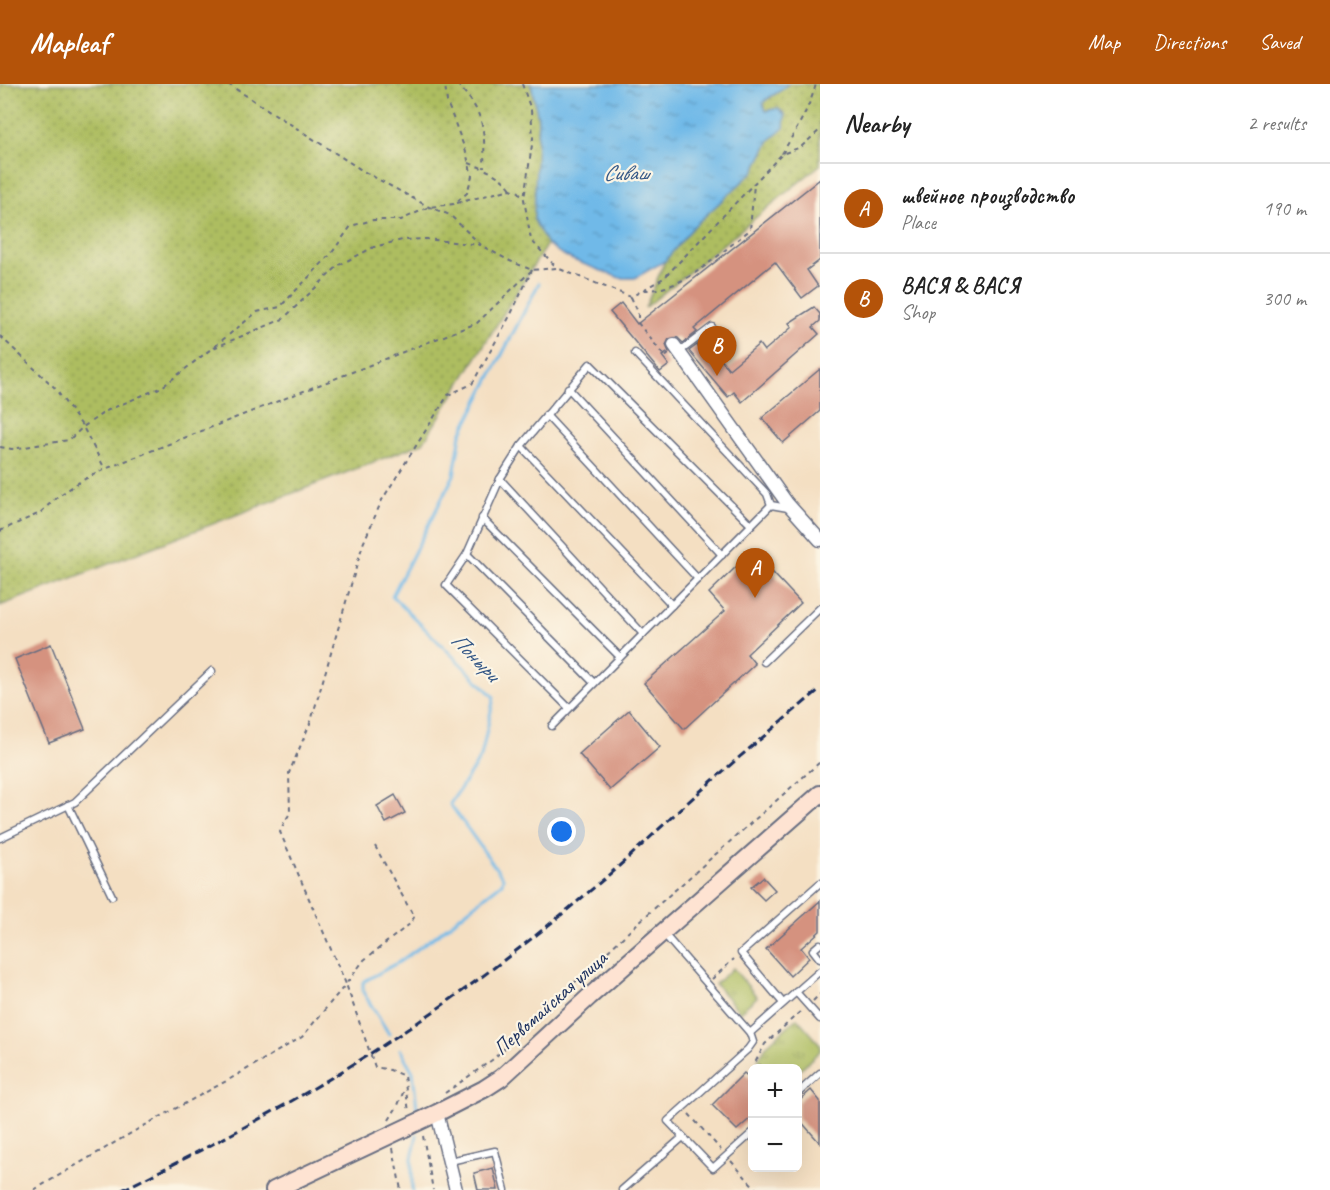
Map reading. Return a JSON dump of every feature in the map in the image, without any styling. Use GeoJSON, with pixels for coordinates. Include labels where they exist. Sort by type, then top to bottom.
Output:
{"type":"FeatureCollection","features":[{"type":"Feature","properties":{"kind":"street"},"geometry":{"type":"LineString","coordinates":[[676,349],[792,508],[820,540]]}},
{"type":"Feature","properties":{"kind":"street","name":"Первомайская улица"},"geometry":{"type":"LineString","coordinates":[[274,1190],[437,1113],[501,1078],[589,997],[820,794]]}},
{"type":"Feature","properties":{"kind":"street"},"geometry":{"type":"LineString","coordinates":[[437,1113],[456,1190]]}},
{"type":"Feature","properties":{"kind":"lane"},"geometry":{"type":"LineString","coordinates":[[676,349],[712,327]]}},
{"type":"Feature","properties":{"kind":"lane"},"geometry":{"type":"LineString","coordinates":[[635,353],[767,494],[771,505]]}},
{"type":"Feature","properties":{"kind":"lane"},"geometry":{"type":"LineString","coordinates":[[569,708],[446,585],[467,554],[500,480],[521,446],[590,364],[751,525]]}},
{"type":"Feature","properties":{"kind":"lane"},"geometry":{"type":"LineString","coordinates":[[568,388],[722,555]]}},
{"type":"Feature","properties":{"kind":"lane"},"geometry":{"type":"LineString","coordinates":[[546,415],[698,579]]}},
{"type":"Feature","properties":{"kind":"lane"},"geometry":{"type":"LineString","coordinates":[[521,446],[672,605]]}},
{"type":"Feature","properties":{"kind":"lane"},"geometry":{"type":"LineString","coordinates":[[500,480],[643,634]]}},
{"type":"Feature","properties":{"kind":"lane"},"geometry":{"type":"LineString","coordinates":[[771,505],[792,508]]}},
{"type":"Feature","properties":{"kind":"lane"},"geometry":{"type":"LineString","coordinates":[[552,726],[771,505]]}},
{"type":"Feature","properties":{"kind":"lane"},"geometry":{"type":"LineString","coordinates":[[482,518],[620,657]]}},
{"type":"Feature","properties":{"kind":"lane"},"geometry":{"type":"LineString","coordinates":[[467,554],[594,683]]}},
{"type":"Feature","properties":{"kind":"lane"},"geometry":{"type":"LineString","coordinates":[[764,662],[820,608]]}},
{"type":"Feature","properties":{"kind":"lane"},"geometry":{"type":"LineString","coordinates":[[0,838],[75,802],[212,671]]}},
{"type":"Feature","properties":{"kind":"lane"},"geometry":{"type":"LineString","coordinates":[[68,805],[112,896]]}},
{"type":"Feature","properties":{"kind":"lane"},"geometry":{"type":"LineString","coordinates":[[783,1003],[741,953],[820,883]]}},
{"type":"Feature","properties":{"kind":"lane"},"geometry":{"type":"LineString","coordinates":[[663,932],[750,1033],[753,1042],[668,1121],[713,1168],[748,1137]]}},
{"type":"Feature","properties":{"kind":"lane"},"geometry":{"type":"LineString","coordinates":[[820,944],[813,951],[820,958]]}},
{"type":"Feature","properties":{"kind":"lane"},"geometry":{"type":"LineString","coordinates":[[750,1033],[820,971]]}},
{"type":"Feature","properties":{"kind":"lane"},"geometry":{"type":"LineString","coordinates":[[796,992],[820,1019]]}},
{"type":"Feature","properties":{"kind":"lane"},"geometry":{"type":"LineString","coordinates":[[802,1090],[819,1075]]}},
{"type":"Feature","properties":{"kind":"lane"},"geometry":{"type":"LineString","coordinates":[[622,1190],[683,1137]]}},
{"type":"Feature","properties":{"kind":"lane"},"geometry":{"type":"LineString","coordinates":[[450,1161],[495,1151],[505,1190]]}},
{"type":"Feature","properties":{"kind":"path"},"geometry":{"type":"LineString","coordinates":[[228,84],[363,171],[450,216],[482,246],[532,270],[557,268]]}},
{"type":"Feature","properties":{"kind":"path"},"geometry":{"type":"LineString","coordinates":[[445,84],[447,102],[472,176],[467,194],[454,204]]}},
{"type":"Feature","properties":{"kind":"path"},"geometry":{"type":"LineString","coordinates":[[457,84],[479,113],[484,128],[484,168]]}},
{"type":"Feature","properties":{"kind":"path"},"geometry":{"type":"LineString","coordinates":[[522,84],[531,110],[533,138],[524,199],[531,240],[557,268],[631,297],[638,312],[638,323],[665,357],[676,349]]}},
{"type":"Feature","properties":{"kind":"path"},"geometry":{"type":"LineString","coordinates":[[631,297],[664,278],[782,154],[804,118],[816,84]]}},
{"type":"Feature","properties":{"kind":"path"},"geometry":{"type":"LineString","coordinates":[[782,154],[801,147],[820,130]]}},
{"type":"Feature","properties":{"kind":"path"},"geometry":{"type":"LineString","coordinates":[[469,164],[484,168],[505,180],[511,189]]}},
{"type":"Feature","properties":{"kind":"path"},"geometry":{"type":"LineString","coordinates":[[643,290],[669,286],[690,276],[750,230],[754,184]]}},
{"type":"Feature","properties":{"kind":"path"},"geometry":{"type":"LineString","coordinates":[[0,447],[12,449],[69,440],[106,411],[162,387],[257,312],[280,307],[331,254],[351,226],[373,220],[401,220],[429,207],[454,204],[511,189],[519,192],[524,199]]}},
{"type":"Feature","properties":{"kind":"path"},"geometry":{"type":"LineString","coordinates":[[211,350],[283,319],[339,265],[374,247],[402,240],[427,239],[482,246]]}},
{"type":"Feature","properties":{"kind":"path"},"geometry":{"type":"LineString","coordinates":[[0,531],[40,513],[57,496],[105,469],[477,323],[532,270]]}},
{"type":"Feature","properties":{"kind":"path"},"geometry":{"type":"LineString","coordinates":[[417,1111],[410,1114],[404,1076],[375,1067],[346,984],[280,832],[290,813],[289,773],[311,721],[363,544],[382,500],[448,395],[472,384],[511,314],[532,270]]}},
{"type":"Feature","properties":{"kind":"path"},"geometry":{"type":"LineString","coordinates":[[0,336],[54,387],[83,427],[105,469]]}},
{"type":"Feature","properties":{"kind":"path"},"geometry":{"type":"LineString","coordinates":[[444,1094],[492,1060],[640,921],[820,762]]}},
{"type":"Feature","properties":{"kind":"path"},"geometry":{"type":"LineString","coordinates":[[34,1190],[302,1037],[364,960],[411,923],[414,917],[375,846]]}},
{"type":"Feature","properties":{"kind":"path"},"geometry":{"type":"LineString","coordinates":[[707,984],[741,953]]}},
{"type":"Feature","properties":{"kind":"path"},"geometry":{"type":"LineString","coordinates":[[759,1064],[756,1061],[765,1044],[820,994]]}},
{"type":"Feature","properties":{"kind":"path"},"geometry":{"type":"LineString","coordinates":[[384,1127],[398,1105],[406,1086]]}},
{"type":"Feature","properties":{"kind":"path"},"geometry":{"type":"LineString","coordinates":[[683,1108],[757,1190]]}},
{"type":"Feature","properties":{"kind":"path"},"geometry":{"type":"LineString","coordinates":[[422,1130],[433,1190]]}},
{"type":"Feature","properties":{"kind":"path"},"geometry":{"type":"LineString","coordinates":[[393,1146],[401,1190]]}},
{"type":"Feature","properties":{"kind":"green space"},"geometry":{"type":"Polygon","coordinates":[[[0,84],[531,84],[538,117],[534,220],[547,244],[423,443],[0,606],[0,84]]]}},
{"type":"Feature","properties":{"kind":"green space"},"geometry":{"type":"Polygon","coordinates":[[[788,84],[820,84],[820,165],[645,308],[665,261],[694,226],[754,171],[770,140],[783,128],[785,115],[778,108],[766,111],[763,103],[788,84]]]}},
{"type":"Feature","properties":{"kind":"green space"},"geometry":{"type":"Polygon","coordinates":[[[733,968],[757,997],[740,1012],[715,984],[733,968]]]}},
{"type":"Feature","properties":{"kind":"green space"},"geometry":{"type":"Polygon","coordinates":[[[797,1018],[820,1044],[820,1051],[802,1067],[802,1064],[762,1064],[758,1060],[767,1045],[797,1018]]]}},
{"type":"Feature","properties":{"kind":"water","name":"Сиваш"},"geometry":{"type":"Polygon","coordinates":[[[531,84],[788,84],[763,103],[766,111],[778,108],[785,115],[784,128],[770,140],[754,171],[694,226],[665,261],[635,278],[620,278],[560,253],[547,244],[534,220],[538,118],[531,84]]]}},
{"type":"Feature","properties":{"kind":"building"},"geometry":{"type":"Polygon","coordinates":[[[820,179],[820,260],[807,270],[818,286],[802,298],[775,262],[694,329],[697,332],[683,343],[677,337],[669,339],[666,345],[669,352],[662,356],[669,365],[660,372],[610,312],[621,303],[637,324],[820,179]]]}},
{"type":"Feature","properties":{"kind":"building"},"geometry":{"type":"Polygon","coordinates":[[[814,307],[820,314],[820,321],[813,327],[819,334],[742,402],[734,392],[728,397],[689,351],[704,340],[729,369],[759,344],[764,351],[792,327],[789,323],[814,307]]]}},
{"type":"Feature","properties":{"kind":"building"},"geometry":{"type":"Polygon","coordinates":[[[820,369],[820,411],[783,443],[762,418],[820,369]]]}},
{"type":"Feature","properties":{"kind":"building"},"geometry":{"type":"Polygon","coordinates":[[[760,559],[801,603],[747,654],[755,664],[684,729],[644,683],[725,611],[709,593],[737,566],[745,574],[760,559]]]}},
{"type":"Feature","properties":{"kind":"building"},"geometry":{"type":"Polygon","coordinates":[[[51,644],[85,729],[49,743],[15,659],[51,644]]]}},
{"type":"Feature","properties":{"kind":"building"},"geometry":{"type":"Polygon","coordinates":[[[629,710],[660,747],[610,790],[579,754],[629,710]]]}},
{"type":"Feature","properties":{"kind":"building"},"geometry":{"type":"Polygon","coordinates":[[[395,795],[405,813],[386,823],[377,806],[395,795]]]}},
{"type":"Feature","properties":{"kind":"building"},"geometry":{"type":"Polygon","coordinates":[[[763,877],[775,890],[764,900],[751,887],[763,877]]]}},
{"type":"Feature","properties":{"kind":"building"},"geometry":{"type":"Polygon","coordinates":[[[820,901],[820,931],[801,948],[809,958],[790,976],[766,949],[820,901]]]}},
{"type":"Feature","properties":{"kind":"building"},"geometry":{"type":"Polygon","coordinates":[[[744,1073],[748,1077],[748,1120],[737,1130],[712,1105],[744,1073]]]}},
{"type":"Feature","properties":{"kind":"building"},"geometry":{"type":"Polygon","coordinates":[[[811,1090],[820,1101],[820,1143],[802,1123],[802,1098],[811,1090]]]}},
{"type":"Feature","properties":{"kind":"building"},"geometry":{"type":"Polygon","coordinates":[[[493,1168],[498,1190],[478,1190],[474,1173],[493,1168]]]}},
{"type":"Feature","properties":{"kind":"waterway","name":"Поныри"},"geometry":{"type":"LineString","coordinates":[[389,1034],[363,992],[363,982],[399,962],[434,937],[502,883],[503,878],[450,804],[481,757],[494,697],[392,596],[454,475],[461,434],[539,283]]}},
{"type":"Feature","properties":{"kind":"waterway","name":"Поныри"},"geometry":{"type":"LineString","coordinates":[[400,1049],[413,1072],[417,1108]]}},
{"type":"Feature","properties":{"kind":"waterway","name":"Поныри"},"geometry":{"type":"LineString","coordinates":[[412,1190],[412,1158],[417,1135]]}},
{"type":"Feature","properties":{"kind":"railway"},"geometry":{"type":"LineString","coordinates":[[122,1190],[290,1102],[356,1063],[447,1002],[536,935],[592,889],[717,776],[820,689]]}},
{"type":"Feature","properties":{"kind":"place","name":"ВАСЯ & ВАСЯ"},"geometry":{"type":"Point","coordinates":[717,376]}},
{"type":"Feature","properties":{"kind":"place","name":"швейное производство"},"geometry":{"type":"Point","coordinates":[755,598]}}]}
